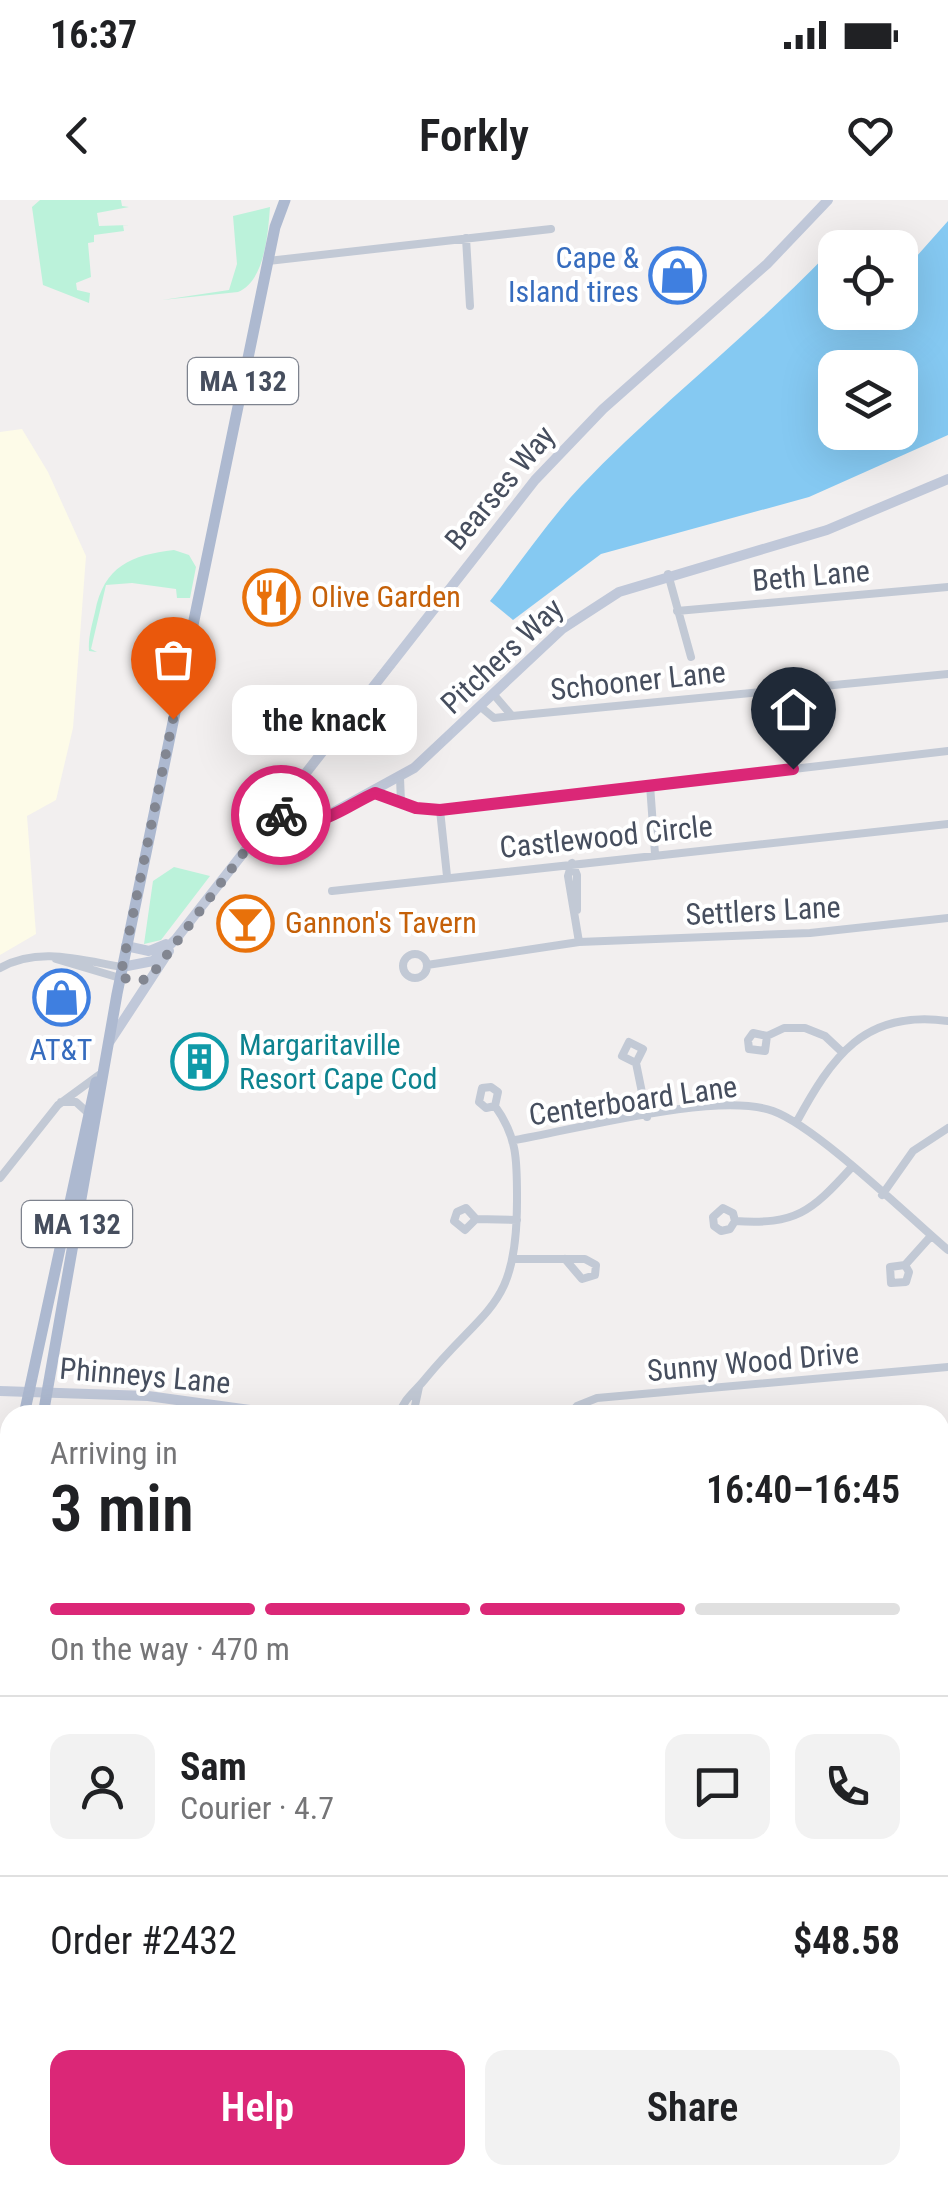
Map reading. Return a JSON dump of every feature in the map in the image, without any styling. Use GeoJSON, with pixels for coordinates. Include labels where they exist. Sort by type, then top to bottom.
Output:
{"type":"FeatureCollection","features":[{"type":"Feature","properties":{"kind":"main road","name":"MA 132"},"geometry":{"type":"LineString","coordinates":[[275,227],[277,200]]}},
{"type":"Feature","properties":{"kind":"main road","name":"MA 132"},"geometry":{"type":"LineString","coordinates":[[45,1405],[126,946],[268,260],[284,200]]}},
{"type":"Feature","properties":{"kind":"main road","name":"Bearses Way"},"geometry":{"type":"LineString","coordinates":[[106,1050],[176,938],[556,457],[767,264],[828,200]]}},
{"type":"Feature","properties":{"kind":"main road","name":"Pitchers Way"},"geometry":{"type":"LineString","coordinates":[[275,811],[293,823],[310,824],[400,778],[482,708],[575,619],[627,588],[828,530],[948,479]]}},
{"type":"Feature","properties":{"kind":"main road","name":"Bearses Way"},"geometry":{"type":"LineString","coordinates":[[121,972],[153,960],[176,938]]}},
{"type":"Feature","properties":{"kind":"main road"},"geometry":{"type":"LineString","coordinates":[[126,946],[153,951],[176,938]]}},
{"type":"Feature","properties":{"kind":"main road"},"geometry":{"type":"LineString","coordinates":[[121,972],[148,980]]}},
{"type":"Feature","properties":{"kind":"main road","name":"MA 132"},"geometry":{"type":"LineString","coordinates":[[26,1405],[87,1112],[106,1050]]}},
{"type":"Feature","properties":{"kind":"main road","name":"Phinneys Lane"},"geometry":{"type":"LineString","coordinates":[[0,1392],[148,1396],[213,1405]]}},
{"type":"Feature","properties":{"kind":"street"},"geometry":{"type":"LineString","coordinates":[[268,260],[550,228]]}},
{"type":"Feature","properties":{"kind":"street"},"geometry":{"type":"LineString","coordinates":[[466,238],[470,306]]}},
{"type":"Feature","properties":{"kind":"street"},"geometry":{"type":"LineString","coordinates":[[668,574],[691,657]]}},
{"type":"Feature","properties":{"kind":"street","name":"Beth Lane"},"geometry":{"type":"LineString","coordinates":[[678,610],[948,587]]}},
{"type":"Feature","properties":{"kind":"street","name":"Schooner Lane"},"geometry":{"type":"LineString","coordinates":[[482,708],[494,718],[948,674]]}},
{"type":"Feature","properties":{"kind":"street","name":"Schooner Lane"},"geometry":{"type":"LineString","coordinates":[[494,696],[512,716]]}},
{"type":"Feature","properties":{"kind":"street","name":"Castlewood Circle"},"geometry":{"type":"LineString","coordinates":[[375,793],[440,810],[948,751]]}},
{"type":"Feature","properties":{"kind":"street"},"geometry":{"type":"LineString","coordinates":[[400,778],[400,802]]}},
{"type":"Feature","properties":{"kind":"street"},"geometry":{"type":"LineString","coordinates":[[650,786],[655,854]]}},
{"type":"Feature","properties":{"kind":"street"},"geometry":{"type":"LineString","coordinates":[[440,810],[447,876]]}},
{"type":"Feature","properties":{"kind":"street","name":"Castlewood Circle"},"geometry":{"type":"LineString","coordinates":[[332,892],[572,862],[948,824]]}},
{"type":"Feature","properties":{"kind":"street"},"geometry":{"type":"LineString","coordinates":[[572,862],[580,894],[576,915],[579,942]]}},
{"type":"Feature","properties":{"kind":"street","name":"Settlers Lane"},"geometry":{"type":"LineString","coordinates":[[427,964],[579,942],[799,934],[948,918]]}},
{"type":"Feature","properties":{"kind":"street"},"geometry":{"type":"LineString","coordinates":[[0,968],[28,956],[52,957],[74,968],[121,972]]}},
{"type":"Feature","properties":{"kind":"street"},"geometry":{"type":"LineString","coordinates":[[796,1122],[842,1052],[890,1024],[948,1021]]}},
{"type":"Feature","properties":{"kind":"street"},"geometry":{"type":"LineString","coordinates":[[767,1036],[784,1028],[806,1028],[825,1036],[842,1052]]}},
{"type":"Feature","properties":{"kind":"street"},"geometry":{"type":"LineString","coordinates":[[636,1063],[647,1118]]}},
{"type":"Feature","properties":{"kind":"street"},"geometry":{"type":"LineString","coordinates":[[0,1178],[61,1102],[98,1075]]}},
{"type":"Feature","properties":{"kind":"street"},"geometry":{"type":"LineString","coordinates":[[61,1102],[76,1102],[87,1112]]}},
{"type":"Feature","properties":{"kind":"street","name":"Centerboard Lane"},"geometry":{"type":"LineString","coordinates":[[515,1140],[728,1104],[763,1108],[796,1122],[948,1250]]}},
{"type":"Feature","properties":{"kind":"street"},"geometry":{"type":"LineString","coordinates":[[404,1405],[408,1395],[492,1312],[514,1258],[515,1140],[494,1106]]}},
{"type":"Feature","properties":{"kind":"street"},"geometry":{"type":"LineString","coordinates":[[882,1195],[918,1146],[948,1128]]}},
{"type":"Feature","properties":{"kind":"street"},"geometry":{"type":"LineString","coordinates":[[735,1221],[774,1222],[802,1215],[851,1168]]}},
{"type":"Feature","properties":{"kind":"street"},"geometry":{"type":"LineString","coordinates":[[476,1219],[517,1220]]}},
{"type":"Feature","properties":{"kind":"street"},"geometry":{"type":"LineString","coordinates":[[905,1266],[931,1236]]}},
{"type":"Feature","properties":{"kind":"street"},"geometry":{"type":"LineString","coordinates":[[514,1258],[564,1259]]}},
{"type":"Feature","properties":{"kind":"street","name":"Sunny Wood Drive"},"geometry":{"type":"LineString","coordinates":[[579,1405],[597,1398],[948,1367]]}},
{"type":"Feature","properties":{"kind":"street"},"geometry":{"type":"LineString","coordinates":[[415,1405],[419,1386]]}},
{"type":"Feature","properties":{"kind":"shaded area"},"geometry":{"type":"Polygon","coordinates":[[[22,429],[48,472],[86,556],[73,728],[56,800],[27,816],[36,934],[0,955],[0,432],[22,429]]]}},
{"type":"Feature","properties":{"kind":"green space"},"geometry":{"type":"Polygon","coordinates":[[[40,200],[121,200],[122,206],[129,207],[97,213],[99,226],[123,225],[124,231],[94,235],[94,242],[88,243],[91,277],[76,283],[77,290],[90,293],[89,303],[43,285],[32,207],[40,200]]]}},
{"type":"Feature","properties":{"kind":"green space"},"geometry":{"type":"Polygon","coordinates":[[[270,207],[263,255],[247,286],[238,292],[162,300],[229,290],[237,264],[233,216],[270,207]]]}},
{"type":"Feature","properties":{"kind":"green space"},"geometry":{"type":"Polygon","coordinates":[[[174,550],[189,555],[196,567],[190,598],[177,598],[176,589],[132,583],[106,585],[91,649],[97,652],[89,651],[99,596],[113,573],[145,555],[174,550]]]}},
{"type":"Feature","properties":{"kind":"green space"},"geometry":{"type":"Polygon","coordinates":[[[174,867],[210,876],[161,940],[144,944],[153,881],[174,867]]]}},
{"type":"Feature","properties":{"kind":"water"},"geometry":{"type":"Polygon","coordinates":[[[948,221],[948,435],[918,448],[918,350],[818,350],[818,450],[914,450],[809,497],[601,554],[513,620],[490,601],[581,486],[818,263],[818,330],[918,330],[918,255],[948,221]]]}},
{"type":"Feature","properties":{"kind":"way so far"},"geometry":{"type":"LineString","coordinates":[[173,719],[120,978],[148,980],[275,811],[281,815]]}},
{"type":"Feature","properties":{"kind":"place","name":"Cape & Island tires"},"geometry":{"type":"Point","coordinates":[678,275]}},
{"type":"Feature","properties":{"kind":"place","name":"Olive Garden"},"geometry":{"type":"Point","coordinates":[272,597]}},
{"type":"Feature","properties":{"kind":"place","name":"the knack"},"geometry":{"type":"Point","coordinates":[173,719]}},
{"type":"Feature","properties":{"kind":"place","name":"Gannon's Tavern"},"geometry":{"type":"Point","coordinates":[246,923]}},
{"type":"Feature","properties":{"kind":"place","name":"AT&T"},"geometry":{"type":"Point","coordinates":[61,997]}},
{"type":"Feature","properties":{"kind":"place","name":"Margaritaville Resort Cape Cod"},"geometry":{"type":"Point","coordinates":[200,1062]}},
{"type":"Feature","properties":{"kind":"route"},"geometry":{"type":"LineString","coordinates":[[281,815],[299,825],[310,824],[375,793],[423,810],[440,810],[793,769]]}}]}
